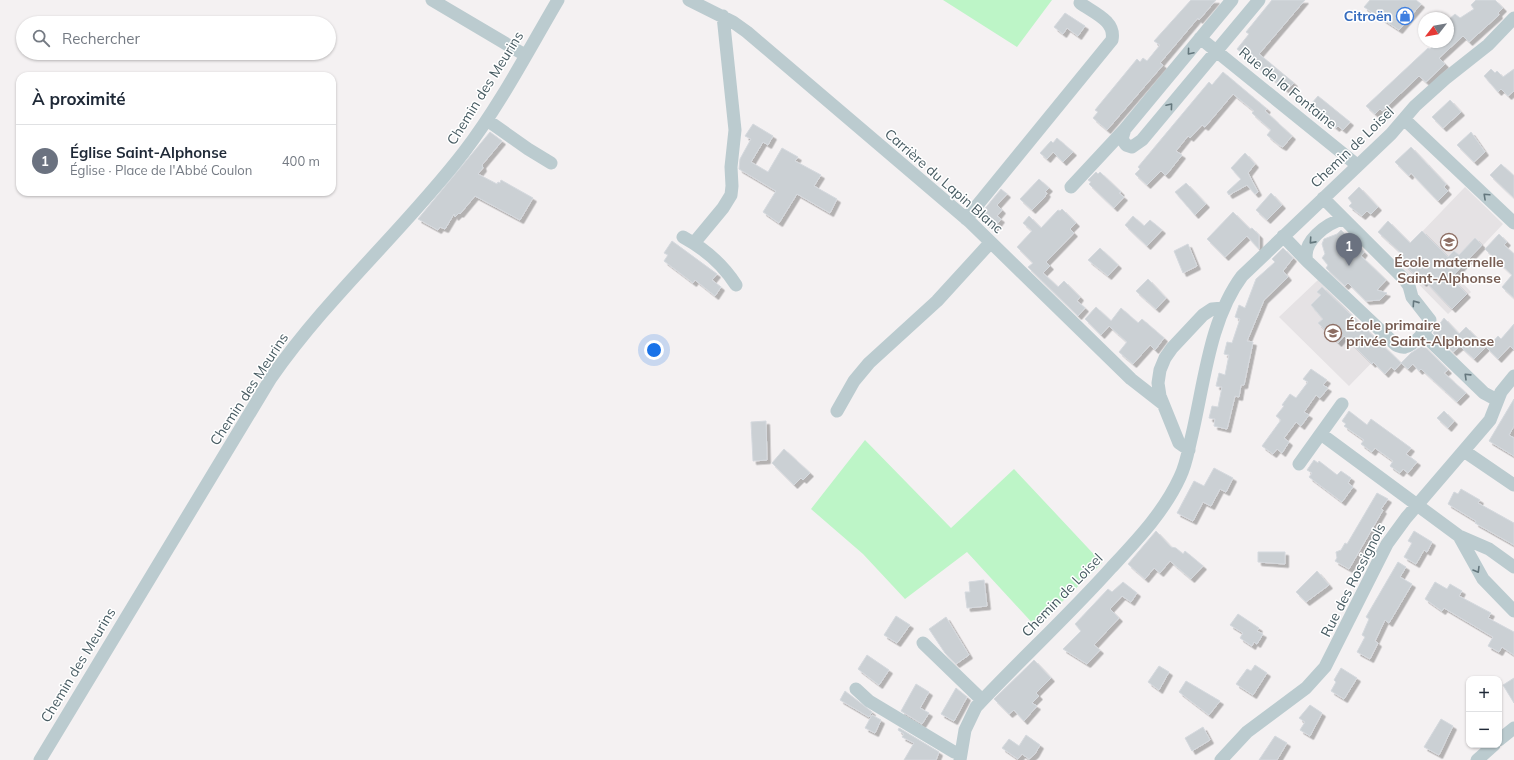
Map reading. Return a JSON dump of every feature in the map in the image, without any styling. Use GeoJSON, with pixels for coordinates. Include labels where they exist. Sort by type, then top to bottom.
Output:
{"type":"FeatureCollection","features":[{"type":"Feature","properties":{"kind":"street"},"geometry":{"type":"LineString","coordinates":[[432,0],[525,55]]}},
{"type":"Feature","properties":{"kind":"street","name":"Chemin des Meurins"},"geometry":{"type":"LineString","coordinates":[[40,760],[278,367],[301,338],[446,175],[487,120],[558,0]]}},
{"type":"Feature","properties":{"kind":"street","name":"Carrière du Lapin Blanc"},"geometry":{"type":"LineString","coordinates":[[689,0],[723,16],[747,32],[966,219],[1134,383],[1163,404]]}},
{"type":"Feature","properties":{"kind":"street"},"geometry":{"type":"LineString","coordinates":[[1071,187],[1125,129],[1232,0]]}},
{"type":"Feature","properties":{"kind":"street","name":"Rue de la Fontaine"},"geometry":{"type":"LineString","coordinates":[[1125,129],[1122,139],[1126,145],[1132,147],[1142,140],[1259,0]]}},
{"type":"Feature","properties":{"kind":"street"},"geometry":{"type":"LineString","coordinates":[[966,219],[1112,40],[1114,32],[1109,23],[1080,4]]}},
{"type":"Feature","properties":{"kind":"street"},"geometry":{"type":"LineString","coordinates":[[723,16],[735,130],[731,168],[731,195],[723,208],[689,240],[710,254],[722,265],[736,285]]}},
{"type":"Feature","properties":{"kind":"street","name":"Chemin de Loisel"},"geometry":{"type":"LineString","coordinates":[[956,755],[969,717],[982,700],[1071,612],[1149,526],[1165,505],[1177,484],[1189,450],[1215,332],[1223,308],[1242,276],[1358,165],[1440,83],[1479,54],[1513,22]]}},
{"type":"Feature","properties":{"kind":"street","name":"Rue de la Fontaine"},"geometry":{"type":"LineString","coordinates":[[1200,38],[1358,165]]}},
{"type":"Feature","properties":{"kind":"street"},"geometry":{"type":"LineString","coordinates":[[1404,119],[1514,223]]}},
{"type":"Feature","properties":{"kind":"street"},"geometry":{"type":"LineString","coordinates":[[487,120],[528,149],[551,163]]}},
{"type":"Feature","properties":{"kind":"street"},"geometry":{"type":"LineString","coordinates":[[1283,236],[1307,261],[1396,345],[1403,348],[1426,337],[1430,320],[1412,298],[1409,286],[1323,198]]}},
{"type":"Feature","properties":{"kind":"street"},"geometry":{"type":"LineString","coordinates":[[1307,261],[1306,252],[1309,244],[1327,226],[1343,219]]}},
{"type":"Feature","properties":{"kind":"street"},"geometry":{"type":"LineString","coordinates":[[837,411],[854,381],[869,363],[937,301],[990,243]]}},
{"type":"Feature","properties":{"kind":"street"},"geometry":{"type":"LineString","coordinates":[[1189,450],[1179,443],[1163,404],[1158,383],[1165,358],[1184,334],[1203,315],[1212,309],[1223,308]]}},
{"type":"Feature","properties":{"kind":"street"},"geometry":{"type":"LineString","coordinates":[[1426,337],[1484,393],[1497,400]]}},
{"type":"Feature","properties":{"kind":"street","name":"Rue des Rossignols"},"geometry":{"type":"LineString","coordinates":[[1221,760],[1255,725],[1306,688],[1325,667],[1387,544],[1418,504],[1490,420],[1497,400],[1514,376]]}},
{"type":"Feature","properties":{"kind":"street"},"geometry":{"type":"LineString","coordinates":[[1299,464],[1342,404]]}},
{"type":"Feature","properties":{"kind":"street"},"geometry":{"type":"LineString","coordinates":[[1321,434],[1418,504],[1459,536],[1489,549],[1514,566]]}},
{"type":"Feature","properties":{"kind":"street"},"geometry":{"type":"LineString","coordinates":[[1464,451],[1514,484]]}},
{"type":"Feature","properties":{"kind":"street"},"geometry":{"type":"LineString","coordinates":[[1459,536],[1483,579],[1514,611]]}},
{"type":"Feature","properties":{"kind":"street"},"geometry":{"type":"LineString","coordinates":[[923,643],[982,700]]}},
{"type":"Feature","properties":{"kind":"street"},"geometry":{"type":"LineString","coordinates":[[856,690],[869,701],[956,755]]}},
{"type":"Feature","properties":{"kind":"street"},"geometry":{"type":"LineString","coordinates":[[1502,738],[1514,728]]}},
{"type":"Feature","properties":{"kind":"street"},"geometry":{"type":"LineString","coordinates":[[1477,760],[1491,748]]}},
{"type":"Feature","properties":{"kind":"shaded area","name":"École maternelle Saint-Alphonse"},"geometry":{"type":"Polygon","coordinates":[[[1465,187],[1503,224],[1455,275],[1471,292],[1448,314],[1395,260],[1465,187]]]}},
{"type":"Feature","properties":{"kind":"shaded area","name":"École primaire privée Saint-Alphonse"},"geometry":{"type":"Polygon","coordinates":[[[1318,280],[1386,348],[1349,386],[1279,317],[1318,280]]]}},
{"type":"Feature","properties":{"kind":"green space"},"geometry":{"type":"Polygon","coordinates":[[[943,0],[1052,0],[1017,47],[943,0]]]}},
{"type":"Feature","properties":{"kind":"green space"},"geometry":{"type":"Polygon","coordinates":[[[865,440],[951,528],[1014,469],[1102,563],[1036,627],[967,552],[905,599],[863,554],[811,509],[865,440]]]}},
{"type":"Feature","properties":{"kind":"building"},"geometry":{"type":"Polygon","coordinates":[[[1191,0],[1216,0],[1199,20],[1198,18],[1160,63],[1163,65],[1107,130],[1093,118],[1098,112],[1095,110],[1137,59],[1140,62],[1143,58],[1147,61],[1160,45],[1154,41],[1191,0]]]}},
{"type":"Feature","properties":{"kind":"building"},"geometry":{"type":"Polygon","coordinates":[[[1272,0],[1305,0],[1259,54],[1294,83],[1286,90],[1237,49],[1249,34],[1246,32],[1272,0]]]}},
{"type":"Feature","properties":{"kind":"building"},"geometry":{"type":"Polygon","coordinates":[[[1370,0],[1416,0],[1421,4],[1399,30],[1364,7],[1370,0]]]}},
{"type":"Feature","properties":{"kind":"building"},"geometry":{"type":"Polygon","coordinates":[[[1476,0],[1495,0],[1503,8],[1498,13],[1499,15],[1469,42],[1463,36],[1454,44],[1454,15],[1455,14],[1460,18],[1474,9],[1471,5],[1476,0]]]}},
{"type":"Feature","properties":{"kind":"building"},"geometry":{"type":"Polygon","coordinates":[[[1065,13],[1085,26],[1078,36],[1067,28],[1063,34],[1054,27],[1065,13]]]}},
{"type":"Feature","properties":{"kind":"building"},"geometry":{"type":"Polygon","coordinates":[[[1428,48],[1450,48],[1439,58],[1445,64],[1426,82],[1419,76],[1382,111],[1380,109],[1375,114],[1366,106],[1428,48]]]}},
{"type":"Feature","properties":{"kind":"building"},"geometry":{"type":"Polygon","coordinates":[[[1491,69],[1495,73],[1497,71],[1503,77],[1514,69],[1514,91],[1508,96],[1501,89],[1498,92],[1484,76],[1491,69]]]}},
{"type":"Feature","properties":{"kind":"building"},"geometry":{"type":"Polygon","coordinates":[[[1223,72],[1267,109],[1265,111],[1292,136],[1283,147],[1279,145],[1267,135],[1271,130],[1252,113],[1254,111],[1233,94],[1205,127],[1202,125],[1190,138],[1188,136],[1176,151],[1182,155],[1167,174],[1165,175],[1161,171],[1147,185],[1135,174],[1140,169],[1138,167],[1209,82],[1212,85],[1223,72]]]}},
{"type":"Feature","properties":{"kind":"building"},"geometry":{"type":"Polygon","coordinates":[[[1318,96],[1350,122],[1343,130],[1338,126],[1336,128],[1315,110],[1317,108],[1311,104],[1318,96]]]}},
{"type":"Feature","properties":{"kind":"building"},"geometry":{"type":"Polygon","coordinates":[[[1450,100],[1461,112],[1443,128],[1432,117],[1450,100]]]}},
{"type":"Feature","properties":{"kind":"building"},"geometry":{"type":"Polygon","coordinates":[[[753,124],[773,136],[768,145],[763,142],[751,162],[768,172],[782,148],[798,157],[795,161],[821,175],[814,186],[837,199],[830,213],[797,194],[779,223],[763,212],[776,191],[739,169],[740,159],[751,139],[745,136],[753,124]]]}},
{"type":"Feature","properties":{"kind":"building"},"geometry":{"type":"Polygon","coordinates":[[[490,132],[502,141],[482,165],[483,168],[478,174],[497,184],[498,182],[500,183],[501,180],[533,198],[520,220],[475,196],[460,214],[459,213],[455,217],[454,214],[445,229],[440,227],[438,230],[418,219],[490,132]]]}},
{"type":"Feature","properties":{"kind":"building"},"geometry":{"type":"Polygon","coordinates":[[[1471,132],[1485,152],[1474,162],[1457,145],[1471,132]]]}},
{"type":"Feature","properties":{"kind":"building"},"geometry":{"type":"Polygon","coordinates":[[[1057,138],[1073,152],[1063,162],[1053,152],[1047,159],[1040,153],[1051,141],[1053,143],[1057,138]]]}},
{"type":"Feature","properties":{"kind":"building"},"geometry":{"type":"Polygon","coordinates":[[[1411,147],[1446,184],[1444,187],[1448,191],[1438,201],[1411,173],[1409,176],[1395,162],[1411,147]]]}},
{"type":"Feature","properties":{"kind":"building"},"geometry":{"type":"Polygon","coordinates":[[[1245,153],[1255,164],[1248,173],[1258,192],[1255,194],[1247,185],[1229,195],[1227,192],[1241,179],[1231,168],[1245,153]]]}},
{"type":"Feature","properties":{"kind":"building"},"geometry":{"type":"Polygon","coordinates":[[[1501,164],[1514,176],[1514,198],[1490,175],[1501,164]]]}},
{"type":"Feature","properties":{"kind":"building"},"geometry":{"type":"Polygon","coordinates":[[[1096,172],[1098,174],[1100,172],[1121,192],[1119,193],[1124,197],[1114,208],[1089,184],[1091,182],[1088,180],[1096,172]]]}},
{"type":"Feature","properties":{"kind":"building"},"geometry":{"type":"Polygon","coordinates":[[[1039,179],[1049,188],[1045,192],[1047,193],[1044,198],[1032,210],[1020,199],[1039,179]]]}},
{"type":"Feature","properties":{"kind":"building"},"geometry":{"type":"Polygon","coordinates":[[[1186,183],[1206,204],[1195,215],[1175,192],[1186,183]]]}},
{"type":"Feature","properties":{"kind":"building"},"geometry":{"type":"Polygon","coordinates":[[[1359,187],[1378,207],[1371,214],[1367,211],[1362,216],[1349,206],[1352,203],[1348,198],[1359,187]]]}},
{"type":"Feature","properties":{"kind":"building"},"geometry":{"type":"Polygon","coordinates":[[[1001,189],[1007,194],[997,205],[1002,210],[997,216],[1001,219],[993,229],[978,217],[1001,189]]]}},
{"type":"Feature","properties":{"kind":"building"},"geometry":{"type":"Polygon","coordinates":[[[1271,193],[1282,205],[1267,220],[1256,210],[1271,193]]]}},
{"type":"Feature","properties":{"kind":"building"},"geometry":{"type":"Polygon","coordinates":[[[1062,209],[1076,223],[1070,229],[1074,233],[1046,262],[1050,266],[1043,273],[1058,287],[1064,281],[1080,297],[1077,301],[1085,308],[1078,316],[1028,267],[1033,263],[1017,247],[1032,231],[1023,223],[1029,216],[1041,228],[1058,210],[1060,211],[1062,209]]]}},
{"type":"Feature","properties":{"kind":"building"},"geometry":{"type":"Polygon","coordinates":[[[1233,212],[1250,229],[1252,228],[1259,235],[1259,249],[1247,236],[1225,257],[1207,239],[1233,212]]]}},
{"type":"Feature","properties":{"kind":"building"},"geometry":{"type":"Polygon","coordinates":[[[1133,216],[1144,226],[1150,220],[1162,230],[1147,246],[1125,225],[1133,216]]]}},
{"type":"Feature","properties":{"kind":"building"},"geometry":{"type":"Polygon","coordinates":[[[1388,221],[1410,243],[1422,231],[1448,257],[1454,251],[1459,255],[1475,238],[1482,245],[1451,278],[1467,294],[1452,309],[1425,281],[1423,283],[1397,257],[1401,253],[1378,232],[1388,221]]]}},
{"type":"Feature","properties":{"kind":"building"},"geometry":{"type":"Polygon","coordinates":[[[1341,230],[1364,252],[1361,256],[1386,280],[1377,290],[1387,293],[1380,300],[1366,301],[1348,283],[1345,286],[1326,268],[1328,265],[1322,258],[1325,254],[1322,244],[1324,239],[1337,234],[1341,230]]]}},
{"type":"Feature","properties":{"kind":"building"},"geometry":{"type":"Polygon","coordinates":[[[1499,234],[1507,242],[1504,245],[1514,254],[1514,298],[1502,287],[1512,275],[1485,249],[1499,234]]]}},
{"type":"Feature","properties":{"kind":"building"},"geometry":{"type":"Polygon","coordinates":[[[672,241],[717,274],[712,280],[721,287],[715,296],[695,280],[693,283],[664,261],[668,255],[664,253],[672,241]]]}},
{"type":"Feature","properties":{"kind":"building"},"geometry":{"type":"Polygon","coordinates":[[[1188,244],[1197,266],[1183,273],[1174,251],[1188,244]]]}},
{"type":"Feature","properties":{"kind":"building"},"geometry":{"type":"Polygon","coordinates":[[[1100,248],[1118,265],[1108,276],[1088,260],[1100,248]]]}},
{"type":"Feature","properties":{"kind":"building"},"geometry":{"type":"Polygon","coordinates":[[[1283,248],[1293,258],[1283,271],[1288,277],[1264,300],[1247,341],[1253,342],[1244,385],[1241,385],[1239,397],[1235,396],[1227,429],[1214,426],[1215,419],[1209,418],[1212,406],[1218,407],[1222,387],[1216,386],[1219,373],[1225,375],[1229,355],[1224,354],[1227,342],[1232,343],[1240,319],[1235,317],[1239,305],[1245,308],[1256,279],[1275,262],[1272,259],[1283,248]]]}},
{"type":"Feature","properties":{"kind":"building"},"geometry":{"type":"Polygon","coordinates":[[[1148,279],[1166,298],[1156,309],[1136,291],[1148,279]]]}},
{"type":"Feature","properties":{"kind":"building"},"geometry":{"type":"Polygon","coordinates":[[[1322,287],[1401,363],[1395,370],[1391,367],[1385,374],[1373,362],[1372,364],[1344,336],[1338,343],[1318,323],[1323,319],[1311,305],[1321,295],[1317,292],[1322,287]]]}},
{"type":"Feature","properties":{"kind":"building"},"geometry":{"type":"Polygon","coordinates":[[[1096,307],[1111,321],[1121,308],[1138,323],[1142,319],[1164,338],[1155,350],[1150,345],[1133,364],[1119,352],[1127,342],[1109,326],[1101,335],[1085,319],[1096,307]]]}},
{"type":"Feature","properties":{"kind":"building"},"geometry":{"type":"Polygon","coordinates":[[[1444,318],[1459,334],[1466,327],[1486,347],[1474,359],[1460,346],[1453,352],[1433,333],[1444,318]]]}},
{"type":"Feature","properties":{"kind":"building"},"geometry":{"type":"Polygon","coordinates":[[[1514,324],[1514,350],[1510,346],[1498,359],[1487,348],[1498,336],[1501,339],[1514,324]]]}},
{"type":"Feature","properties":{"kind":"building"},"geometry":{"type":"Polygon","coordinates":[[[1423,345],[1448,370],[1444,373],[1466,393],[1457,402],[1421,369],[1419,371],[1413,364],[1408,369],[1401,363],[1411,353],[1423,345]]]}},
{"type":"Feature","properties":{"kind":"building"},"geometry":{"type":"Polygon","coordinates":[[[1311,369],[1327,380],[1323,385],[1328,388],[1320,398],[1316,395],[1304,412],[1309,415],[1301,426],[1296,422],[1284,438],[1289,442],[1282,453],[1277,449],[1273,454],[1262,446],[1281,420],[1276,416],[1284,406],[1282,405],[1290,394],[1296,398],[1308,382],[1303,379],[1311,369]]]}},
{"type":"Feature","properties":{"kind":"building"},"geometry":{"type":"Polygon","coordinates":[[[1514,399],[1514,426],[1509,435],[1514,438],[1514,456],[1489,441],[1514,399]]]}},
{"type":"Feature","properties":{"kind":"building"},"geometry":{"type":"Polygon","coordinates":[[[1349,411],[1367,425],[1371,419],[1411,448],[1406,454],[1417,462],[1408,473],[1403,469],[1400,473],[1390,466],[1393,461],[1375,448],[1372,452],[1361,444],[1364,440],[1344,426],[1346,424],[1342,421],[1349,411]]]}},
{"type":"Feature","properties":{"kind":"building"},"geometry":{"type":"Polygon","coordinates":[[[1444,411],[1454,421],[1448,428],[1437,418],[1444,411]]]}},
{"type":"Feature","properties":{"kind":"building"},"geometry":{"type":"Polygon","coordinates":[[[766,421],[767,460],[753,461],[751,422],[766,421]]]}},
{"type":"Feature","properties":{"kind":"building"},"geometry":{"type":"Polygon","coordinates":[[[784,449],[810,473],[803,480],[801,478],[794,485],[772,463],[784,449]]]}},
{"type":"Feature","properties":{"kind":"building"},"geometry":{"type":"Polygon","coordinates":[[[1314,460],[1318,463],[1319,461],[1337,475],[1341,471],[1351,478],[1348,483],[1353,487],[1342,502],[1309,477],[1312,473],[1307,470],[1314,460]]]}},
{"type":"Feature","properties":{"kind":"building"},"geometry":{"type":"Polygon","coordinates":[[[1214,468],[1233,478],[1226,492],[1220,489],[1211,506],[1203,502],[1193,521],[1177,513],[1194,481],[1204,486],[1214,468]]]}},
{"type":"Feature","properties":{"kind":"building"},"geometry":{"type":"Polygon","coordinates":[[[1461,489],[1480,500],[1478,503],[1514,523],[1514,545],[1475,523],[1476,521],[1448,504],[1454,492],[1458,494],[1461,489]]]}},
{"type":"Feature","properties":{"kind":"building"},"geometry":{"type":"Polygon","coordinates":[[[1377,493],[1388,499],[1381,509],[1383,510],[1349,569],[1335,561],[1337,558],[1336,552],[1341,550],[1345,543],[1347,544],[1377,493]]]}},
{"type":"Feature","properties":{"kind":"building"},"geometry":{"type":"Polygon","coordinates":[[[1156,531],[1171,547],[1176,548],[1183,554],[1185,551],[1203,566],[1191,579],[1170,561],[1160,573],[1154,568],[1145,579],[1128,564],[1156,531]]]}},
{"type":"Feature","properties":{"kind":"building"},"geometry":{"type":"Polygon","coordinates":[[[1414,531],[1432,542],[1427,552],[1424,550],[1416,564],[1404,557],[1412,543],[1408,541],[1414,531]]]}},
{"type":"Feature","properties":{"kind":"building"},"geometry":{"type":"Polygon","coordinates":[[[1258,552],[1285,552],[1285,564],[1258,562],[1258,552]]]}},
{"type":"Feature","properties":{"kind":"building"},"geometry":{"type":"Polygon","coordinates":[[[1398,562],[1406,567],[1400,577],[1412,584],[1389,623],[1385,620],[1375,641],[1378,643],[1370,659],[1357,652],[1365,637],[1362,635],[1369,619],[1366,617],[1398,562]]]}},
{"type":"Feature","properties":{"kind":"building"},"geometry":{"type":"Polygon","coordinates":[[[1317,571],[1329,585],[1306,602],[1296,592],[1317,571]]]}},
{"type":"Feature","properties":{"kind":"building"},"geometry":{"type":"Polygon","coordinates":[[[984,580],[987,606],[967,608],[965,592],[970,592],[969,582],[984,580]]]}},
{"type":"Feature","properties":{"kind":"building"},"geometry":{"type":"Polygon","coordinates":[[[1123,582],[1137,593],[1131,602],[1122,596],[1110,609],[1119,618],[1094,645],[1100,650],[1087,664],[1063,649],[1081,631],[1075,624],[1108,589],[1112,592],[1123,582]]]}},
{"type":"Feature","properties":{"kind":"building"},"geometry":{"type":"Polygon","coordinates":[[[1435,582],[1447,589],[1450,584],[1462,591],[1459,596],[1491,613],[1488,618],[1514,632],[1514,655],[1502,647],[1499,652],[1488,646],[1493,637],[1444,608],[1442,611],[1425,599],[1435,582]]]}},
{"type":"Feature","properties":{"kind":"building"},"geometry":{"type":"Polygon","coordinates":[[[1238,614],[1259,628],[1257,631],[1263,634],[1257,644],[1254,642],[1252,646],[1240,638],[1243,633],[1230,625],[1238,614]]]}},
{"type":"Feature","properties":{"kind":"building"},"geometry":{"type":"Polygon","coordinates":[[[896,616],[910,625],[897,643],[884,635],[896,616]]]}},
{"type":"Feature","properties":{"kind":"building"},"geometry":{"type":"Polygon","coordinates":[[[946,617],[969,655],[956,664],[945,653],[929,629],[946,617]]]}},
{"type":"Feature","properties":{"kind":"building"},"geometry":{"type":"Polygon","coordinates":[[[867,655],[889,670],[879,685],[858,669],[867,655]]]}},
{"type":"Feature","properties":{"kind":"building"},"geometry":{"type":"Polygon","coordinates":[[[1034,660],[1051,678],[1036,693],[1039,696],[1032,703],[1037,706],[1024,721],[1014,710],[1009,714],[994,699],[1034,660]]]}},
{"type":"Feature","properties":{"kind":"building"},"geometry":{"type":"Polygon","coordinates":[[[1255,665],[1267,673],[1253,695],[1236,684],[1247,669],[1251,671],[1255,665]]]}},
{"type":"Feature","properties":{"kind":"building"},"geometry":{"type":"Polygon","coordinates":[[[1159,666],[1169,672],[1159,690],[1148,682],[1159,666]]]}},
{"type":"Feature","properties":{"kind":"building"},"geometry":{"type":"Polygon","coordinates":[[[1341,668],[1357,678],[1344,699],[1331,691],[1336,682],[1334,680],[1341,668]]]}},
{"type":"Feature","properties":{"kind":"building"},"geometry":{"type":"Polygon","coordinates":[[[1514,678],[1514,703],[1503,685],[1514,678]]]}},
{"type":"Feature","properties":{"kind":"building"},"geometry":{"type":"Polygon","coordinates":[[[1186,681],[1220,701],[1209,715],[1179,692],[1186,681]]]}},
{"type":"Feature","properties":{"kind":"building"},"geometry":{"type":"Polygon","coordinates":[[[916,684],[929,692],[920,708],[929,713],[922,724],[901,711],[916,684]]]}},
{"type":"Feature","properties":{"kind":"building"},"geometry":{"type":"Polygon","coordinates":[[[956,688],[967,697],[954,721],[941,714],[956,688]]]}},
{"type":"Feature","properties":{"kind":"building"},"geometry":{"type":"Polygon","coordinates":[[[845,691],[872,712],[869,717],[840,700],[845,691]]]}},
{"type":"Feature","properties":{"kind":"building"},"geometry":{"type":"Polygon","coordinates":[[[1310,705],[1322,713],[1310,736],[1300,730],[1305,722],[1299,718],[1310,705]]]}},
{"type":"Feature","properties":{"kind":"building"},"geometry":{"type":"Polygon","coordinates":[[[872,715],[881,720],[875,733],[865,728],[872,715]]]}},
{"type":"Feature","properties":{"kind":"building"},"geometry":{"type":"Polygon","coordinates":[[[1441,719],[1453,726],[1439,755],[1424,747],[1441,719]]]}},
{"type":"Feature","properties":{"kind":"building"},"geometry":{"type":"Polygon","coordinates":[[[1203,727],[1210,740],[1192,751],[1185,738],[1203,727]]]}},
{"type":"Feature","properties":{"kind":"building"},"geometry":{"type":"Polygon","coordinates":[[[899,728],[939,752],[936,760],[904,760],[914,743],[902,737],[904,734],[898,730],[899,728]]]}},
{"type":"Feature","properties":{"kind":"building"},"geometry":{"type":"Polygon","coordinates":[[[1026,735],[1040,745],[1035,754],[1029,759],[1022,754],[1018,759],[1002,748],[1009,739],[1019,746],[1026,735]]]}},
{"type":"Feature","properties":{"kind":"building"},"geometry":{"type":"Polygon","coordinates":[[[1275,736],[1287,743],[1277,760],[1259,760],[1275,736]]]}},
{"type":"Feature","properties":{"kind":"place","name":"Citroën"},"geometry":{"type":"Point","coordinates":[1405,16]}},
{"type":"Feature","properties":{"kind":"place","name":"École maternelle Saint-Alphonse"},"geometry":{"type":"Point","coordinates":[1449,242]}},
{"type":"Feature","properties":{"kind":"place","name":"Église Saint-Alphonse"},"geometry":{"type":"Point","coordinates":[1349,266]}},
{"type":"Feature","properties":{"kind":"place","name":"École primaire privée Saint-Alphonse"},"geometry":{"type":"Point","coordinates":[1333,333]}}]}
